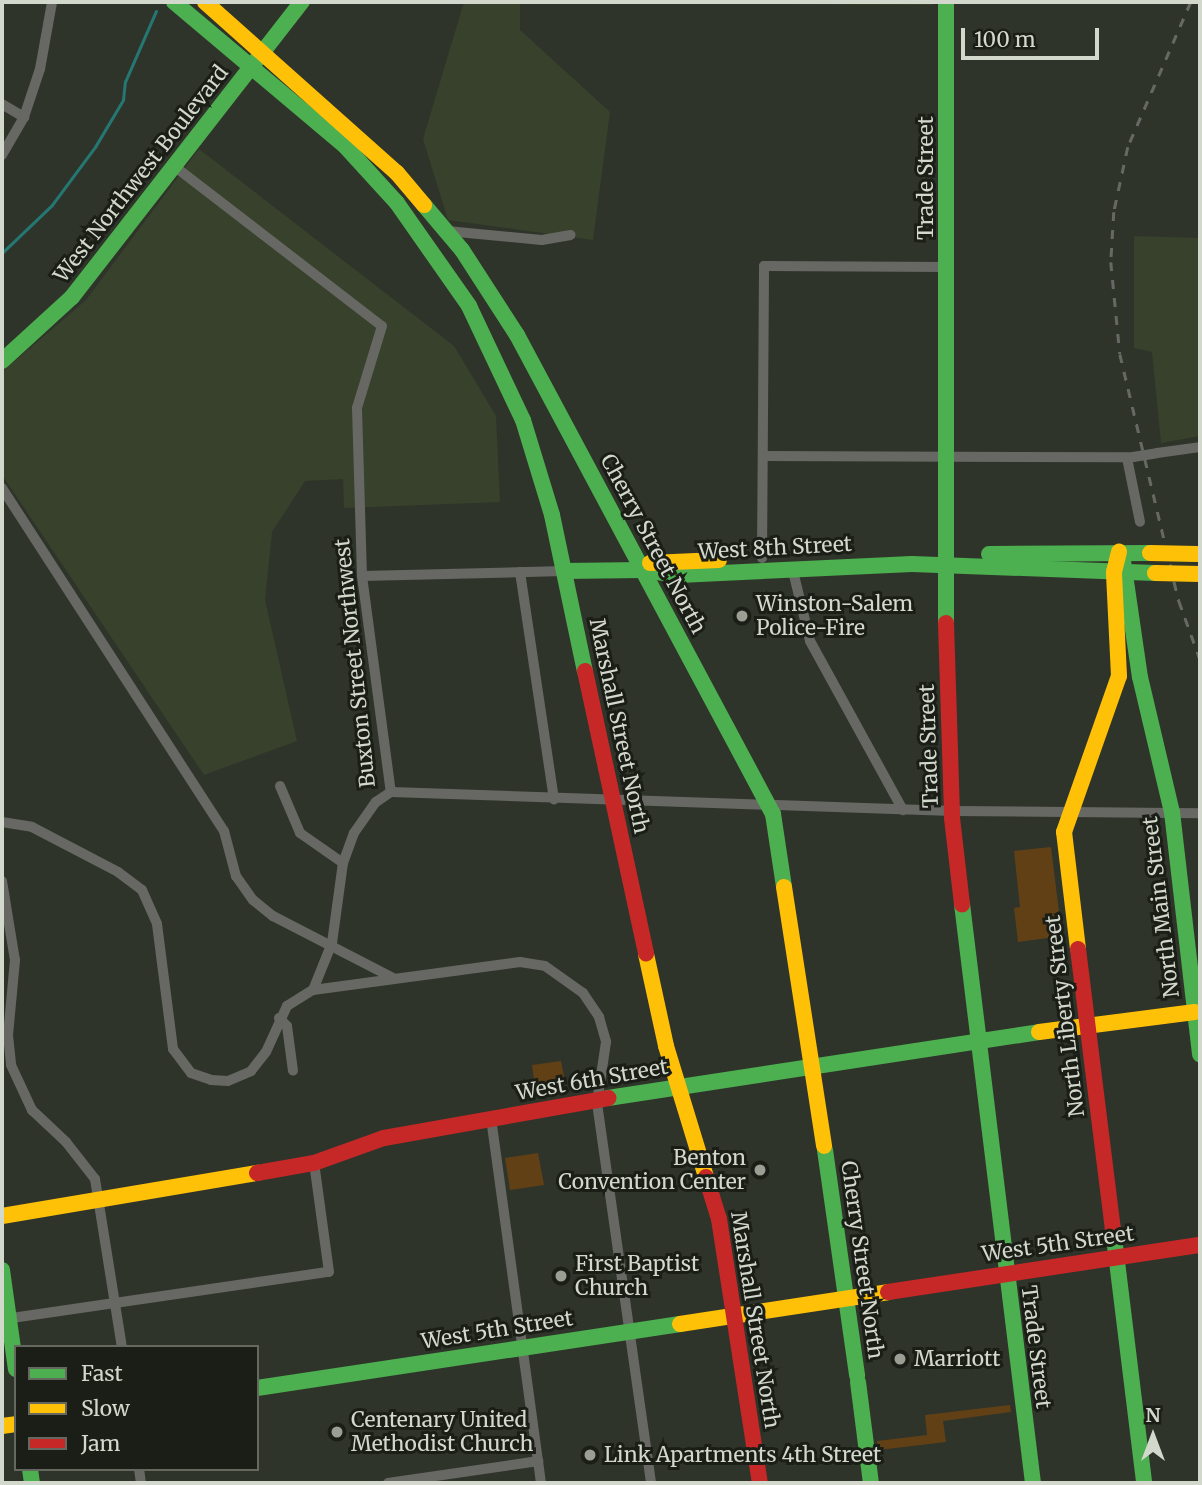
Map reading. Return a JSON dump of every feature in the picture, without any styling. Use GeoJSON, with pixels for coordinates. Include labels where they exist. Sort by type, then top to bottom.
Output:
{"type":"FeatureCollection","features":[{"type":"Feature","properties":{"kind":"main road","name":"Marshall Street North"},"geometry":{"type":"LineString","coordinates":[[174,2],[364,165],[456,285],[493,350],[523,420],[564,571],[677,1086],[719,1219],[736,1314],[760,1483]]}},
{"type":"Feature","properties":{"kind":"main road","name":"Cherry Street North"},"geometry":{"type":"LineString","coordinates":[[205,2],[374,150],[447,231],[517,335],[769,806],[825,1148],[871,1483]]}},
{"type":"Feature","properties":{"kind":"main road","name":"West Northwest Boulevard"},"geometry":{"type":"LineString","coordinates":[[2,361],[72,297],[302,2]]}},
{"type":"Feature","properties":{"kind":"main road","name":"Trade Street"},"geometry":{"type":"LineString","coordinates":[[946,2],[947,559],[953,811],[1033,1483]]}},
{"type":"Feature","properties":{"kind":"main road"},"geometry":{"type":"LineString","coordinates":[[947,559],[1119,552],[1199,554]]}},
{"type":"Feature","properties":{"kind":"main road","name":"North Main Street"},"geometry":{"type":"LineString","coordinates":[[1119,552],[1143,690],[1172,812],[1198,1012],[1200,1054]]}},
{"type":"Feature","properties":{"kind":"main road","name":"West 8th Street"},"geometry":{"type":"LineString","coordinates":[[564,571],[762,558],[947,559]]}},
{"type":"Feature","properties":{"kind":"main road","name":"West 8th Street"},"geometry":{"type":"LineString","coordinates":[[641,566],[679,575],[947,559]]}},
{"type":"Feature","properties":{"kind":"main road"},"geometry":{"type":"LineString","coordinates":[[947,559],[1121,572],[1200,574]]}},
{"type":"Feature","properties":{"kind":"main road","name":"North Liberty Street"},"geometry":{"type":"LineString","coordinates":[[1121,572],[1121,659],[1114,692],[1069,810],[1064,832],[1144,1483]]}},
{"type":"Feature","properties":{"kind":"main road"},"geometry":{"type":"LineString","coordinates":[[663,609],[669,587],[679,575]]}},
{"type":"Feature","properties":{"kind":"main road"},"geometry":{"type":"LineString","coordinates":[[1114,692],[1130,686],[1143,690]]}},
{"type":"Feature","properties":{"kind":"main road","name":"West 6th Street"},"geometry":{"type":"LineString","coordinates":[[2,1216],[314,1163],[384,1138],[491,1118],[597,1103],[677,1086],[979,1040],[1198,1012]]}},
{"type":"Feature","properties":{"kind":"main road","name":"West 5th Street"},"geometry":{"type":"LineString","coordinates":[[259,1388],[1200,1245]]}},
{"type":"Feature","properties":{"kind":"main road"},"geometry":{"type":"LineString","coordinates":[[2,1270],[5,1319],[14,1361]]}},
{"type":"Feature","properties":{"kind":"street"},"geometry":{"type":"LineString","coordinates":[[2,155],[24,117],[40,69],[52,2]]}},
{"type":"Feature","properties":{"kind":"street"},"geometry":{"type":"LineString","coordinates":[[2,104],[24,117]]}},
{"type":"Feature","properties":{"kind":"street","name":"Buxton Street Northwest"},"geometry":{"type":"LineString","coordinates":[[174,166],[382,326],[357,408],[362,576],[391,792],[362,818],[343,863],[332,943],[313,990]]}},
{"type":"Feature","properties":{"kind":"street"},"geometry":{"type":"LineString","coordinates":[[447,231],[466,230],[542,240],[571,235]]}},
{"type":"Feature","properties":{"kind":"street"},"geometry":{"type":"LineString","coordinates":[[762,558],[764,266],[947,267]]}},
{"type":"Feature","properties":{"kind":"street"},"geometry":{"type":"LineString","coordinates":[[763,456],[1130,458],[1200,447]]}},
{"type":"Feature","properties":{"kind":"street"},"geometry":{"type":"LineString","coordinates":[[1130,458],[1140,522]]}},
{"type":"Feature","properties":{"kind":"street"},"geometry":{"type":"LineString","coordinates":[[2,488],[225,831],[243,887],[273,916],[332,943],[393,978]]}},
{"type":"Feature","properties":{"kind":"street"},"geometry":{"type":"LineString","coordinates":[[792,567],[810,641],[903,810]]}},
{"type":"Feature","properties":{"kind":"street","name":"West 8th Street"},"geometry":{"type":"LineString","coordinates":[[362,576],[564,571]]}},
{"type":"Feature","properties":{"kind":"street"},"geometry":{"type":"LineString","coordinates":[[520,572],[554,799]]}},
{"type":"Feature","properties":{"kind":"street"},"geometry":{"type":"LineString","coordinates":[[279,786],[300,832],[343,863]]}},
{"type":"Feature","properties":{"kind":"street"},"geometry":{"type":"LineString","coordinates":[[391,792],[903,810],[1200,813]]}},
{"type":"Feature","properties":{"kind":"street"},"geometry":{"type":"LineString","coordinates":[[2,822],[32,827],[118,872],[142,890],[157,924],[173,1049],[191,1073],[219,1082],[244,1075],[266,1052],[279,1018],[294,999],[313,990],[533,962],[556,972],[580,992],[599,1017],[607,1042],[597,1103],[650,1483]]}},
{"type":"Feature","properties":{"kind":"street"},"geometry":{"type":"LineString","coordinates":[[2,881],[15,960],[8,1035],[11,1065],[32,1110],[80,1158],[95,1179],[122,1345]]}},
{"type":"Feature","properties":{"kind":"street"},"geometry":{"type":"LineString","coordinates":[[279,1018],[287,1026],[293,1071]]}},
{"type":"Feature","properties":{"kind":"street"},"geometry":{"type":"LineString","coordinates":[[491,1118],[541,1483]]}},
{"type":"Feature","properties":{"kind":"street"},"geometry":{"type":"LineString","coordinates":[[5,1319],[330,1272],[314,1163]]}},
{"type":"Feature","properties":{"kind":"street"},"geometry":{"type":"LineString","coordinates":[[388,1483],[538,1461]]}},
{"type":"Feature","properties":{"kind":"shaded area"},"geometry":{"type":"Polygon","coordinates":[[[464,2],[520,2],[520,30],[610,112],[593,240],[448,220],[423,139],[464,2]]]}},
{"type":"Feature","properties":{"kind":"shaded area"},"geometry":{"type":"Polygon","coordinates":[[[618,2],[933,2],[933,5],[623,3],[618,2]]]}},
{"type":"Feature","properties":{"kind":"shaded area"},"geometry":{"type":"Polygon","coordinates":[[[199,149],[454,346],[496,416],[500,502],[344,508],[343,479],[305,481],[272,532],[265,600],[297,741],[204,775],[2,475],[2,372],[86,300],[199,149]]]}},
{"type":"Feature","properties":{"kind":"shaded area"},"geometry":{"type":"Polygon","coordinates":[[[1134,236],[1200,238],[1200,436],[1161,443],[1152,352],[1134,348],[1134,236]]]}},
{"type":"Feature","properties":{"kind":"shaded area"},"geometry":{"type":"Polygon","coordinates":[[[1051,847],[1062,936],[1018,942],[1014,908],[1020,907],[1014,851],[1051,847]]]}},
{"type":"Feature","properties":{"kind":"shaded area"},"geometry":{"type":"Polygon","coordinates":[[[561,1061],[565,1082],[535,1087],[532,1065],[561,1061]]]}},
{"type":"Feature","properties":{"kind":"shaded area"},"geometry":{"type":"Polygon","coordinates":[[[538,1153],[544,1185],[510,1190],[505,1158],[538,1153]]]}},
{"type":"Feature","properties":{"kind":"shaded area"},"geometry":{"type":"Polygon","coordinates":[[[1010,1405],[1011,1412],[943,1421],[946,1442],[878,1450],[877,1441],[927,1435],[925,1415],[1010,1405]]]}},
{"type":"Feature","properties":{"kind":"waterway"},"geometry":{"type":"LineString","coordinates":[[2,253],[52,205],[95,147],[123,100],[125,82],[156,11]]}},
{"type":"Feature","properties":{"kind":"railway"},"geometry":{"type":"LineString","coordinates":[[1191,2],[1128,147],[1114,212],[1111,262],[1120,354],[1179,601],[1200,659]]}},
{"type":"Feature","properties":{"kind":"traffic: fast"},"geometry":{"type":"LineString","coordinates":[[174,2],[346,147],[397,203],[469,306],[523,420],[552,515],[585,671]]}},
{"type":"Feature","properties":{"kind":"traffic: fast"},"geometry":{"type":"LineString","coordinates":[[2,361],[72,297],[302,2]]}},
{"type":"Feature","properties":{"kind":"traffic: fast"},"geometry":{"type":"LineString","coordinates":[[946,2],[946,623]]}},
{"type":"Feature","properties":{"kind":"traffic: fast"},"geometry":{"type":"LineString","coordinates":[[424,205],[462,250],[517,335],[773,814],[784,887]]}},
{"type":"Feature","properties":{"kind":"traffic: fast"},"geometry":{"type":"LineString","coordinates":[[989,554],[1150,553]]}},
{"type":"Feature","properties":{"kind":"traffic: fast"},"geometry":{"type":"LineString","coordinates":[[1123,561],[1140,677],[1172,812],[1200,1054]]}},
{"type":"Feature","properties":{"kind":"traffic: fast"},"geometry":{"type":"LineString","coordinates":[[564,571],[643,570],[679,575],[912,564],[1155,573]]}},
{"type":"Feature","properties":{"kind":"traffic: fast"},"geometry":{"type":"LineString","coordinates":[[962,904],[1033,1483]]}},
{"type":"Feature","properties":{"kind":"traffic: fast"},"geometry":{"type":"LineString","coordinates":[[608,1098],[1039,1032]]}},
{"type":"Feature","properties":{"kind":"traffic: fast"},"geometry":{"type":"LineString","coordinates":[[825,1150],[857,1376]]}},
{"type":"Feature","properties":{"kind":"traffic: fast"},"geometry":{"type":"LineString","coordinates":[[1113,1229],[1144,1483]]}},
{"type":"Feature","properties":{"kind":"traffic: fast"},"geometry":{"type":"LineString","coordinates":[[2,1270],[14,1355]]}},
{"type":"Feature","properties":{"kind":"traffic: fast"},"geometry":{"type":"LineString","coordinates":[[259,1388],[680,1324]]}},
{"type":"Feature","properties":{"kind":"traffic: fast"},"geometry":{"type":"LineString","coordinates":[[858,1382],[871,1483]]}},
{"type":"Feature","properties":{"kind":"traffic: fast"},"geometry":{"type":"LineString","coordinates":[[30,1471],[32,1483]]}},
{"type":"Feature","properties":{"kind":"traffic: slow"},"geometry":{"type":"LineString","coordinates":[[205,2],[397,173],[424,205]]}},
{"type":"Feature","properties":{"kind":"traffic: slow"},"geometry":{"type":"LineString","coordinates":[[1078,949],[1064,832],[1119,676],[1114,572],[1119,552]]}},
{"type":"Feature","properties":{"kind":"traffic: slow"},"geometry":{"type":"LineString","coordinates":[[1150,553],[1197,554]]}},
{"type":"Feature","properties":{"kind":"traffic: slow"},"geometry":{"type":"LineString","coordinates":[[650,563],[719,560]]}},
{"type":"Feature","properties":{"kind":"traffic: slow"},"geometry":{"type":"LineString","coordinates":[[1155,573],[1200,574]]}},
{"type":"Feature","properties":{"kind":"traffic: slow"},"geometry":{"type":"LineString","coordinates":[[784,887],[824,1146]]}},
{"type":"Feature","properties":{"kind":"traffic: slow"},"geometry":{"type":"LineString","coordinates":[[646,954],[666,1046],[706,1177]]}},
{"type":"Feature","properties":{"kind":"traffic: slow"},"geometry":{"type":"LineString","coordinates":[[1039,1032],[1195,1012]]}},
{"type":"Feature","properties":{"kind":"traffic: slow"},"geometry":{"type":"LineString","coordinates":[[2,1216],[257,1173]]}},
{"type":"Feature","properties":{"kind":"traffic: slow"},"geometry":{"type":"LineString","coordinates":[[680,1324],[888,1292]]}},
{"type":"Feature","properties":{"kind":"traffic: slow"},"geometry":{"type":"LineString","coordinates":[[2,1426],[14,1424]]}},
{"type":"Feature","properties":{"kind":"traffic: jam"},"geometry":{"type":"LineString","coordinates":[[946,623],[952,818],[962,904]]}},
{"type":"Feature","properties":{"kind":"traffic: jam"},"geometry":{"type":"LineString","coordinates":[[585,671],[646,954]]}},
{"type":"Feature","properties":{"kind":"traffic: jam"},"geometry":{"type":"LineString","coordinates":[[1078,949],[1113,1229]]}},
{"type":"Feature","properties":{"kind":"traffic: jam"},"geometry":{"type":"LineString","coordinates":[[257,1173],[314,1163],[384,1138],[608,1098]]}},
{"type":"Feature","properties":{"kind":"traffic: jam"},"geometry":{"type":"LineString","coordinates":[[706,1177],[719,1219],[760,1483]]}},
{"type":"Feature","properties":{"kind":"traffic: jam"},"geometry":{"type":"LineString","coordinates":[[888,1292],[1200,1245]]}},
{"type":"Feature","properties":{"kind":"place","name":"Winston-Salem Police-Fire"},"geometry":{"type":"Point","coordinates":[742,616]}},
{"type":"Feature","properties":{"kind":"place","name":"Benton Convention Center"},"geometry":{"type":"Point","coordinates":[760,1170]}},
{"type":"Feature","properties":{"kind":"place","name":"First Baptist Church"},"geometry":{"type":"Point","coordinates":[561,1276]}},
{"type":"Feature","properties":{"kind":"place","name":"Marriott"},"geometry":{"type":"Point","coordinates":[900,1359]}},
{"type":"Feature","properties":{"kind":"place","name":"Centenary United Methodist Church"},"geometry":{"type":"Point","coordinates":[337,1432]}},
{"type":"Feature","properties":{"kind":"place","name":"Link Apartments 4th Street"},"geometry":{"type":"Point","coordinates":[590,1455]}}]}
